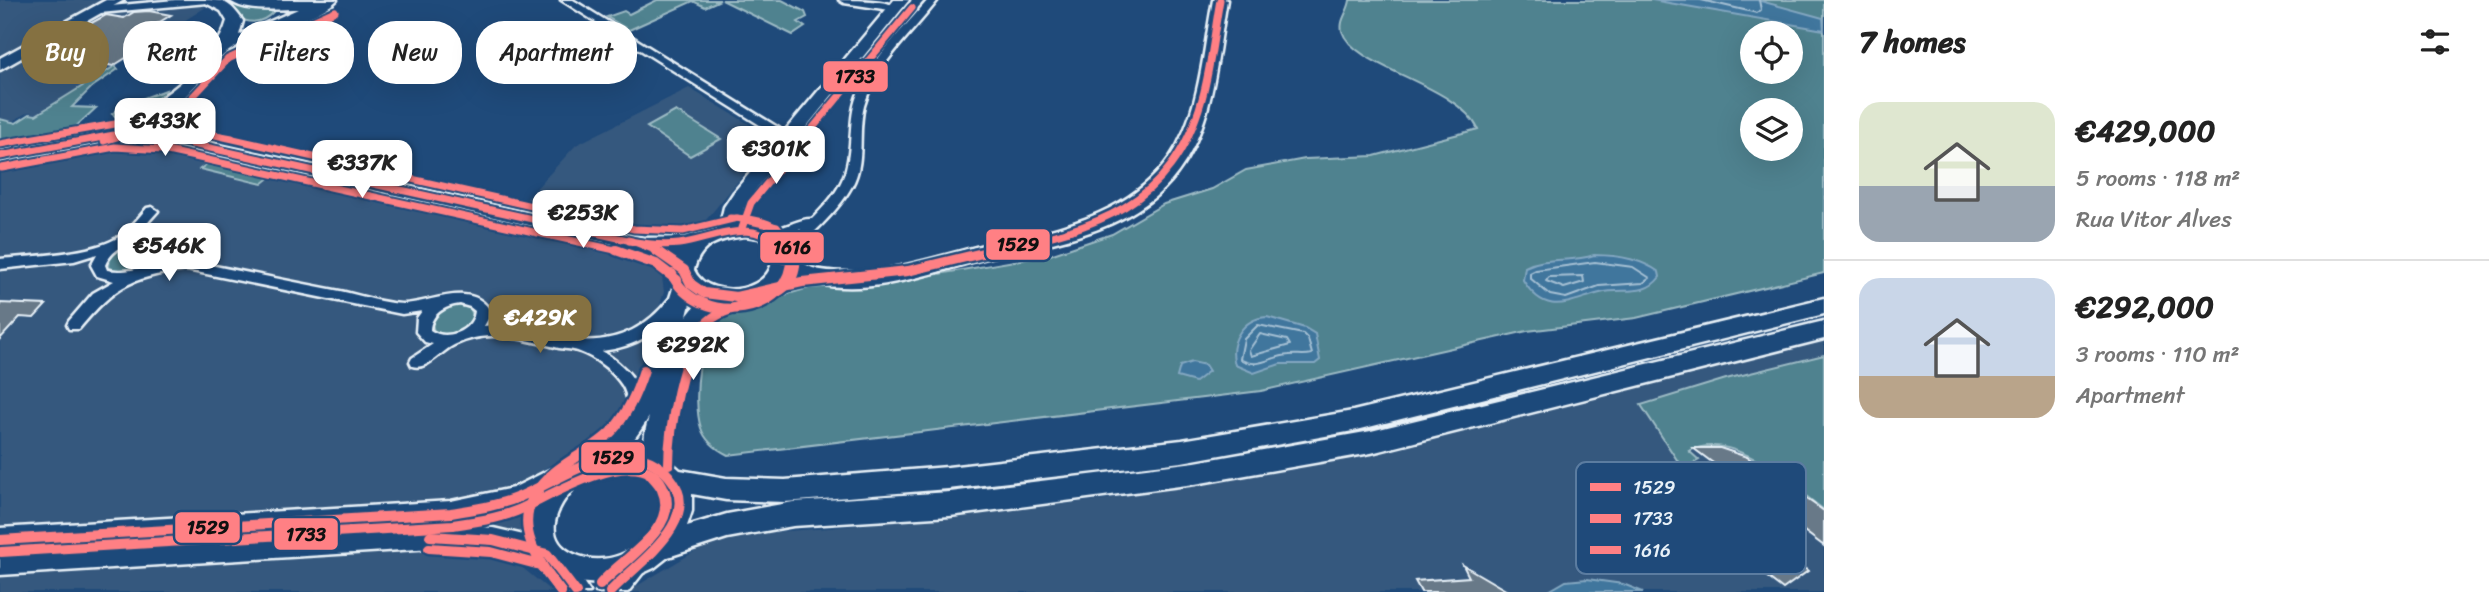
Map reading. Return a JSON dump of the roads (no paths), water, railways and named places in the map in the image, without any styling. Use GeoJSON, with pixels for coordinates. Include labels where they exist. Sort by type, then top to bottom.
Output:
{"type":"FeatureCollection","features":[{"type":"Feature","properties":{"kind":"main road"},"geometry":{"type":"LineString","coordinates":[[0,540],[451,513],[500,504],[525,495],[587,464],[627,456],[665,472],[726,489],[785,491],[948,478],[1182,451],[1353,421],[1824,306]]}},
{"type":"Feature","properties":{"kind":"main road"},"geometry":{"type":"LineString","coordinates":[[0,562],[433,536],[493,540],[552,558],[573,571],[593,575],[615,572],[648,555],[727,526],[793,514],[950,504],[1154,478],[1371,442],[1824,330]]}},
{"type":"Feature","properties":{"kind":"main road"},"geometry":{"type":"LineString","coordinates":[[552,558],[540,540],[539,523],[543,507],[559,484],[587,464]]}},
{"type":"Feature","properties":{"kind":"main road"},"geometry":{"type":"LineString","coordinates":[[648,555],[671,531],[678,513],[679,496],[665,472]]}},
{"type":"Feature","properties":{"kind":"street"},"geometry":{"type":"LineString","coordinates":[[0,65],[117,0]]}},
{"type":"Feature","properties":{"kind":"street"},"geometry":{"type":"LineString","coordinates":[[100,10],[208,0],[226,8],[235,21],[248,24],[267,20],[275,11],[267,5]]}},
{"type":"Feature","properties":{"kind":"street"},"geometry":{"type":"LineString","coordinates":[[236,0],[267,5],[330,0]]}},
{"type":"Feature","properties":{"kind":"street"},"geometry":{"type":"LineString","coordinates":[[222,49],[330,0]]}},
{"type":"Feature","properties":{"kind":"street"},"geometry":{"type":"LineString","coordinates":[[566,0],[770,127],[784,140]]}},
{"type":"Feature","properties":{"kind":"street"},"geometry":{"type":"LineString","coordinates":[[844,0],[899,4]]}},
{"type":"Feature","properties":{"kind":"street"},"geometry":{"type":"LineString","coordinates":[[665,472],[657,428],[687,330],[703,311],[775,279],[784,257],[841,193],[851,175],[856,154],[855,123],[864,92],[878,68],[933,0]]}},
{"type":"Feature","properties":{"kind":"street"},"geometry":{"type":"LineString","coordinates":[[632,241],[662,253],[703,293],[740,296],[800,282],[890,274],[1064,233],[1098,221],[1136,202],[1168,174],[1188,143],[1198,111],[1220,0]]}},
{"type":"Feature","properties":{"kind":"street"},"geometry":{"type":"LineString","coordinates":[[729,230],[733,209],[783,148],[784,140],[809,115],[899,4]]}},
{"type":"Feature","properties":{"kind":"street"},"geometry":{"type":"LineString","coordinates":[[222,48],[230,38],[235,21]]}},
{"type":"Feature","properties":{"kind":"street"},"geometry":{"type":"LineString","coordinates":[[170,120],[161,131],[138,136],[127,129],[177,96],[188,84]]}},
{"type":"Feature","properties":{"kind":"street"},"geometry":{"type":"LineString","coordinates":[[0,149],[162,114],[190,142]]}},
{"type":"Feature","properties":{"kind":"street"},"geometry":{"type":"LineString","coordinates":[[0,156],[99,137],[138,136],[190,142],[632,241],[671,244],[704,239],[729,230],[789,230],[821,215]]}},
{"type":"Feature","properties":{"kind":"street"},"geometry":{"type":"LineString","coordinates":[[98,297],[100,259],[151,214],[156,229],[168,239],[176,254],[187,265]]}},
{"type":"Feature","properties":{"kind":"street"},"geometry":{"type":"LineString","coordinates":[[752,231],[777,243],[784,257],[808,274],[839,278]]}},
{"type":"Feature","properties":{"kind":"street"},"geometry":{"type":"LineString","coordinates":[[0,264],[74,256],[141,234],[168,239]]}},
{"type":"Feature","properties":{"kind":"street"},"geometry":{"type":"LineString","coordinates":[[74,325],[98,297],[162,260],[168,239]]}},
{"type":"Feature","properties":{"kind":"street"},"geometry":{"type":"LineString","coordinates":[[587,464],[613,448],[639,414],[651,391],[685,278],[688,253],[704,239]]}},
{"type":"Feature","properties":{"kind":"street"},"geometry":{"type":"LineString","coordinates":[[74,256],[89,261],[100,271],[113,277],[187,265],[402,309],[468,300],[506,330]]}},
{"type":"Feature","properties":{"kind":"street"},"geometry":{"type":"LineString","coordinates":[[402,309],[413,315],[422,331],[434,340],[506,330],[581,346],[615,343],[647,331],[668,312],[685,278]]}},
{"type":"Feature","properties":{"kind":"street"},"geometry":{"type":"LineString","coordinates":[[446,302],[428,313],[422,331],[423,347],[416,365],[479,324],[482,309]]}},
{"type":"Feature","properties":{"kind":"street"},"geometry":{"type":"LineString","coordinates":[[581,346],[614,365],[631,382],[638,398],[639,414]]}},
{"type":"Feature","properties":{"kind":"street"},"geometry":{"type":"LineString","coordinates":[[610,592],[648,555]]}},
{"type":"Feature","properties":{"kind":"street"},"geometry":{"type":"LineString","coordinates":[[552,558],[576,592]]}},
{"type":"Feature","properties":{"kind":"water"},"geometry":{"type":"Polygon","coordinates":[[[1652,0],[1757,0],[1823,18],[1824,30],[1803,26],[1803,21],[1772,21],[1652,0]]]}},
{"type":"Feature","properties":{"kind":"water"},"geometry":{"type":"Polygon","coordinates":[[[1594,255],[1636,261],[1659,272],[1660,277],[1647,288],[1640,290],[1609,291],[1558,304],[1540,299],[1523,280],[1525,267],[1533,264],[1594,255]]]}},
{"type":"Feature","properties":{"kind":"water"},"geometry":{"type":"Polygon","coordinates":[[[1267,317],[1305,328],[1315,334],[1320,360],[1315,364],[1280,364],[1254,373],[1235,365],[1234,348],[1239,333],[1258,318],[1267,317]]]}},
{"type":"Feature","properties":{"kind":"water"},"geometry":{"type":"Polygon","coordinates":[[[1192,362],[1205,365],[1209,371],[1195,382],[1177,377],[1180,366],[1192,362]]]}},
{"type":"Feature","properties":{"kind":"water"},"geometry":{"type":"Polygon","coordinates":[[[1587,579],[1623,584],[1643,592],[1547,592],[1566,581],[1587,579]]]}}]}
